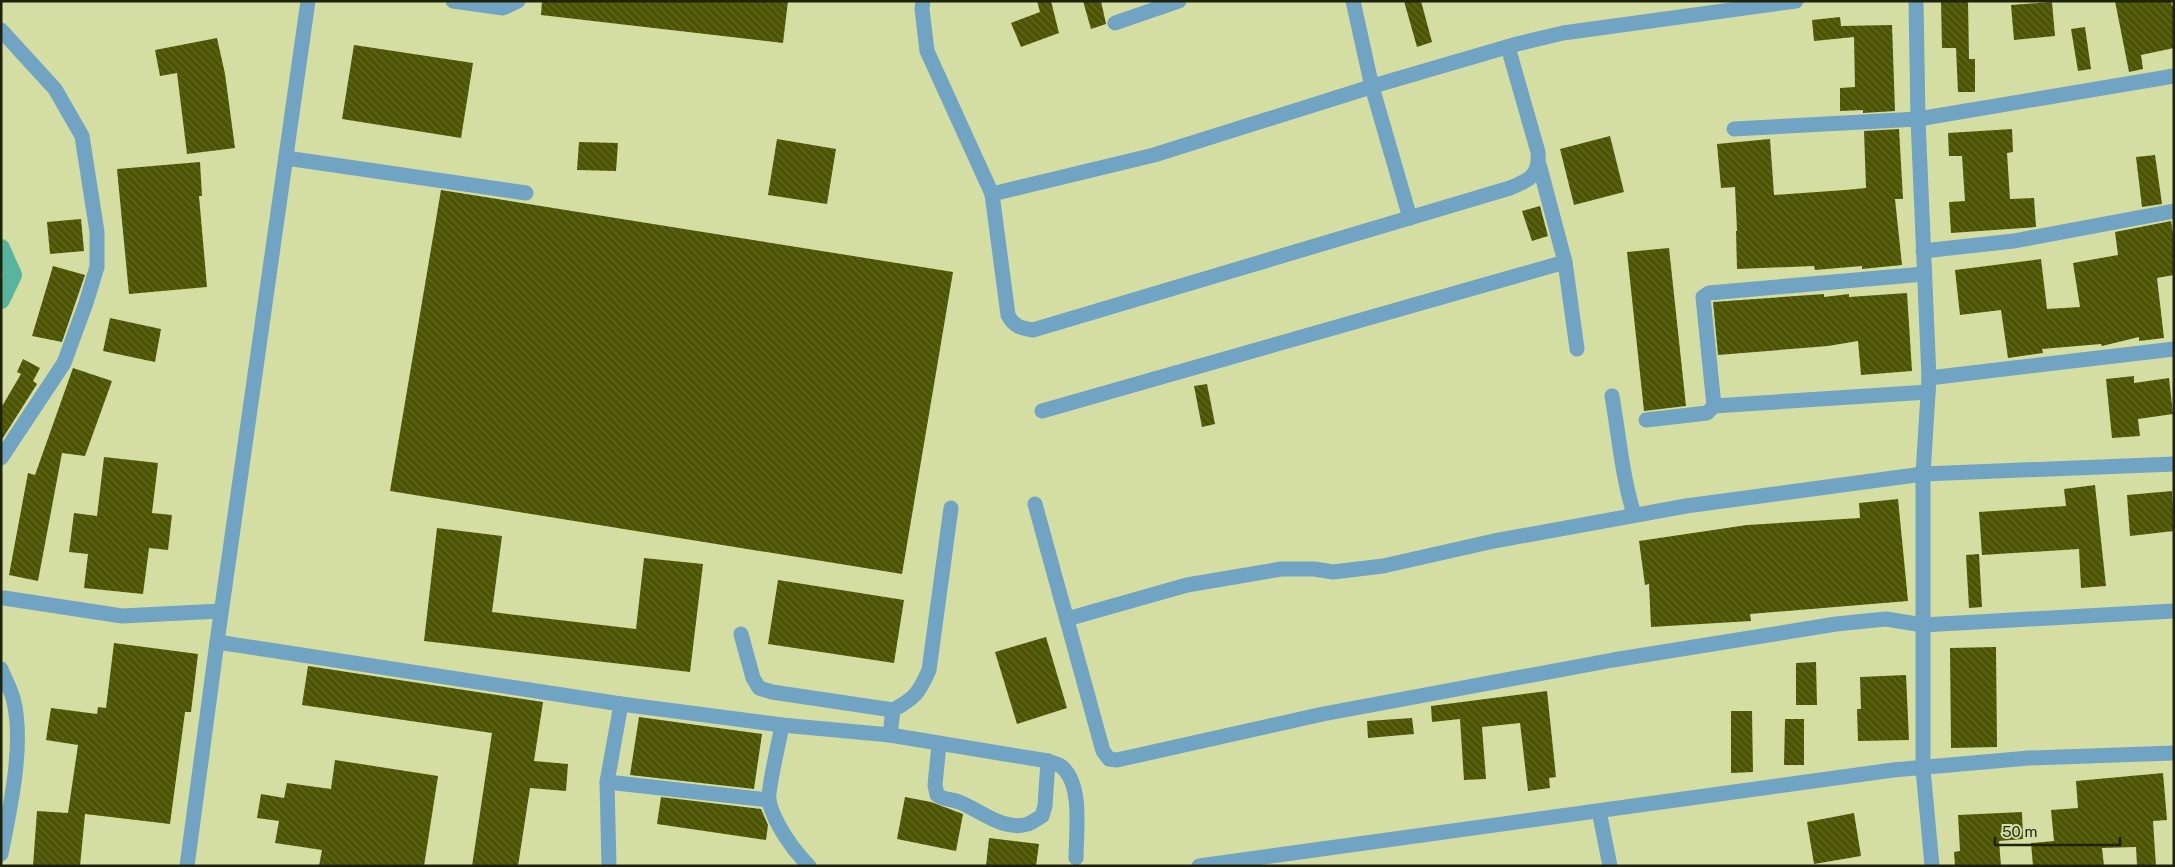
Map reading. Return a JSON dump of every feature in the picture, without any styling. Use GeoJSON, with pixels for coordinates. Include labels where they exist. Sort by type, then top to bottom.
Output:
{"type":"FeatureCollection","features":[{"type":"Feature","properties":{"kind":"street"},"geometry":{"type":"LineString","coordinates":[[187,866],[221,611],[308,1]]}},
{"type":"Feature","properties":{"kind":"street"},"geometry":{"type":"LineString","coordinates":[[453,1],[503,8],[518,1]]}},
{"type":"Feature","properties":{"kind":"street"},"geometry":{"type":"LineString","coordinates":[[922,1],[927,51],[992,194],[1008,315],[1019,328],[1033,330],[1520,184],[1535,174],[1539,164]]}},
{"type":"Feature","properties":{"kind":"street"},"geometry":{"type":"LineString","coordinates":[[1115,23],[1179,1]]}},
{"type":"Feature","properties":{"kind":"street"},"geometry":{"type":"LineString","coordinates":[[1353,1],[1372,87],[1410,218]]}},
{"type":"Feature","properties":{"kind":"street"},"geometry":{"type":"LineString","coordinates":[[992,194],[1154,155],[1372,87],[1563,33],[1610,25],[1796,1]]}},
{"type":"Feature","properties":{"kind":"street"},"geometry":{"type":"LineString","coordinates":[[1916,1],[1918,119],[1929,385],[1923,474],[1923,769],[1932,866]]}},
{"type":"Feature","properties":{"kind":"street"},"geometry":{"type":"LineString","coordinates":[[1,30],[55,88],[82,136],[97,232],[97,267],[64,363],[1,458]]}},
{"type":"Feature","properties":{"kind":"street"},"geometry":{"type":"LineString","coordinates":[[1508,47],[1538,152],[1539,164],[1565,262],[1577,349]]}},
{"type":"Feature","properties":{"kind":"street"},"geometry":{"type":"LineString","coordinates":[[1734,129],[1918,119],[2174,76]]}},
{"type":"Feature","properties":{"kind":"street"},"geometry":{"type":"LineString","coordinates":[[286,158],[526,193]]}},
{"type":"Feature","properties":{"kind":"street"},"geometry":{"type":"LineString","coordinates":[[1923,252],[2014,241],[2174,211]]}},
{"type":"Feature","properties":{"kind":"street"},"geometry":{"type":"LineString","coordinates":[[1042,411],[1565,262]]}},
{"type":"Feature","properties":{"kind":"street"},"geometry":{"type":"LineString","coordinates":[[1714,406],[1703,297],[1709,293],[1924,274]]}},
{"type":"Feature","properties":{"kind":"street"},"geometry":{"type":"LineString","coordinates":[[1646,420],[1707,413],[1714,406],[1929,385],[2174,349]]}},
{"type":"Feature","properties":{"kind":"street"},"geometry":{"type":"LineString","coordinates":[[1612,396],[1625,485],[1634,514]]}},
{"type":"Feature","properties":{"kind":"street"},"geometry":{"type":"LineString","coordinates":[[1067,618],[1187,585],[1281,568],[1314,569],[1333,572],[1383,566],[1494,541],[1634,514],[1923,474],[2174,464]]}},
{"type":"Feature","properties":{"kind":"street"},"geometry":{"type":"LineString","coordinates":[[1035,504],[1103,751],[1109,760],[1117,760],[1323,714],[1612,660],[1836,624],[1886,619],[1923,626],[2174,611]]}},
{"type":"Feature","properties":{"kind":"street"},"geometry":{"type":"LineString","coordinates":[[740,634],[753,678],[759,688],[772,692],[893,710],[908,702],[921,690],[928,670],[952,508]]}},
{"type":"Feature","properties":{"kind":"street"},"geometry":{"type":"LineString","coordinates":[[4,598],[122,616],[221,611]]}},
{"type":"Feature","properties":{"kind":"street"},"geometry":{"type":"LineString","coordinates":[[217,642],[621,704],[782,725],[890,735],[1048,761],[1062,767],[1074,786],[1076,801],[1076,858]]}},
{"type":"Feature","properties":{"kind":"street"},"geometry":{"type":"LineString","coordinates":[[1,669],[13,698],[18,731],[10,808],[1,854]]}},
{"type":"Feature","properties":{"kind":"street"},"geometry":{"type":"LineString","coordinates":[[609,866],[607,782],[621,704]]}},
{"type":"Feature","properties":{"kind":"street"},"geometry":{"type":"LineString","coordinates":[[890,735],[893,710]]}},
{"type":"Feature","properties":{"kind":"street"},"geometry":{"type":"LineString","coordinates":[[782,725],[769,800],[783,833],[797,854],[809,866]]}},
{"type":"Feature","properties":{"kind":"street"},"geometry":{"type":"LineString","coordinates":[[939,744],[935,785],[937,796],[959,802],[983,816],[1008,824],[1028,824],[1042,816],[1045,806],[1048,761]]}},
{"type":"Feature","properties":{"kind":"street"},"geometry":{"type":"LineString","coordinates":[[1199,866],[1892,770],[1923,769],[2029,758],[2174,753]]}},
{"type":"Feature","properties":{"kind":"street"},"geometry":{"type":"LineString","coordinates":[[607,782],[769,800]]}},
{"type":"Feature","properties":{"kind":"street"},"geometry":{"type":"LineString","coordinates":[[1599,811],[1610,866]]}},
{"type":"Feature","properties":{"kind":"building"},"geometry":{"type":"Polygon","coordinates":[[[542,1],[788,1],[783,43],[541,15],[542,1]]]}},
{"type":"Feature","properties":{"kind":"building"},"geometry":{"type":"Polygon","coordinates":[[[1037,1],[1051,1],[1059,33],[1021,47],[1011,23],[1040,12],[1037,1]]]}},
{"type":"Feature","properties":{"kind":"building"},"geometry":{"type":"Polygon","coordinates":[[[1083,1],[1101,1],[1106,24],[1091,29],[1083,1]]]}},
{"type":"Feature","properties":{"kind":"building"},"geometry":{"type":"Polygon","coordinates":[[[1404,1],[1421,1],[1432,42],[1417,47],[1404,1]]]}},
{"type":"Feature","properties":{"kind":"building"},"geometry":{"type":"Polygon","coordinates":[[[1941,1],[1968,1],[1969,59],[1975,59],[1975,92],[1958,92],[1956,48],[1942,48],[1941,1]]]}},
{"type":"Feature","properties":{"kind":"building"},"geometry":{"type":"Polygon","coordinates":[[[2115,1],[2171,1],[2172,6],[2174,6],[2174,48],[2141,55],[2143,69],[2129,72],[2115,1]]]}},
{"type":"Feature","properties":{"kind":"building"},"geometry":{"type":"Polygon","coordinates":[[[2052,2],[2055,36],[2014,40],[2011,5],[2052,2]]]}},
{"type":"Feature","properties":{"kind":"building"},"geometry":{"type":"Polygon","coordinates":[[[1840,17],[1841,26],[1892,25],[1895,111],[1863,113],[1863,110],[1840,111],[1840,88],[1855,87],[1854,37],[1814,41],[1812,20],[1840,17]]]}},
{"type":"Feature","properties":{"kind":"building"},"geometry":{"type":"Polygon","coordinates":[[[2085,27],[2091,69],[2078,71],[2071,29],[2085,27]]]}},
{"type":"Feature","properties":{"kind":"building"},"geometry":{"type":"Polygon","coordinates":[[[217,38],[225,74],[235,148],[187,154],[177,73],[160,76],[155,50],[217,38]]]}},
{"type":"Feature","properties":{"kind":"building"},"geometry":{"type":"Polygon","coordinates":[[[354,45],[473,63],[461,138],[342,119],[354,45]]]}},
{"type":"Feature","properties":{"kind":"building"},"geometry":{"type":"Polygon","coordinates":[[[1899,129],[1903,199],[1895,199],[1902,265],[1862,269],[1862,266],[1815,270],[1814,266],[1737,269],[1735,187],[1721,188],[1717,144],[1770,139],[1774,195],[1845,190],[1866,188],[1864,131],[1899,129]]]}},
{"type":"Feature","properties":{"kind":"building"},"geometry":{"type":"Polygon","coordinates":[[[2012,129],[2013,152],[2007,153],[2010,199],[2034,198],[2036,227],[1951,233],[1949,202],[1965,201],[1962,156],[1949,156],[1948,133],[2012,129]]]}},
{"type":"Feature","properties":{"kind":"building"},"geometry":{"type":"Polygon","coordinates":[[[1610,136],[1624,192],[1574,205],[1560,149],[1610,136]]]}},
{"type":"Feature","properties":{"kind":"building"},"geometry":{"type":"Polygon","coordinates":[[[777,139],[836,149],[827,204],[768,195],[777,139]]]}},
{"type":"Feature","properties":{"kind":"building"},"geometry":{"type":"Polygon","coordinates":[[[579,142],[618,143],[616,171],[577,170],[579,142]]]}},
{"type":"Feature","properties":{"kind":"building"},"geometry":{"type":"Polygon","coordinates":[[[2155,155],[2162,204],[2142,207],[2136,157],[2155,155]]]}},
{"type":"Feature","properties":{"kind":"building"},"geometry":{"type":"Polygon","coordinates":[[[200,162],[202,196],[199,196],[207,287],[129,294],[117,169],[200,162]]]}},
{"type":"Feature","properties":{"kind":"building"},"geometry":{"type":"Polygon","coordinates":[[[441,190],[953,272],[902,574],[390,491],[441,190]]]}},
{"type":"Feature","properties":{"kind":"building"},"geometry":{"type":"Polygon","coordinates":[[[1540,206],[1548,236],[1532,241],[1522,211],[1540,206]]]}},
{"type":"Feature","properties":{"kind":"building"},"geometry":{"type":"Polygon","coordinates":[[[81,219],[84,251],[50,254],[47,222],[81,219]]]}},
{"type":"Feature","properties":{"kind":"building"},"geometry":{"type":"Polygon","coordinates":[[[2171,221],[2174,241],[2174,275],[2157,278],[2164,338],[2139,341],[2139,337],[2102,346],[2101,344],[2042,349],[2043,353],[2008,358],[2001,310],[1960,315],[1955,270],[2041,259],[2047,309],[2080,307],[2073,263],[2118,255],[2115,232],[2171,221]]]}},
{"type":"Feature","properties":{"kind":"building"},"geometry":{"type":"Polygon","coordinates":[[[1669,248],[1686,406],[1644,411],[1627,252],[1669,248]]]}},
{"type":"Feature","properties":{"kind":"building"},"geometry":{"type":"Polygon","coordinates":[[[53,266],[85,275],[62,342],[32,336],[53,266]]]}},
{"type":"Feature","properties":{"kind":"building"},"geometry":{"type":"Polygon","coordinates":[[[1907,293],[1912,371],[1861,375],[1858,341],[1828,346],[1718,355],[1713,302],[1824,294],[1824,297],[1849,294],[1849,297],[1907,293]]]}},
{"type":"Feature","properties":{"kind":"building"},"geometry":{"type":"Polygon","coordinates":[[[110,318],[161,329],[155,362],[103,351],[110,318]]]}},
{"type":"Feature","properties":{"kind":"building"},"geometry":{"type":"Polygon","coordinates":[[[23,359],[40,368],[33,381],[37,384],[1,441],[1,408],[21,374],[17,372],[23,359]]]}},
{"type":"Feature","properties":{"kind":"building"},"geometry":{"type":"Polygon","coordinates":[[[73,368],[112,381],[85,456],[62,453],[38,581],[9,575],[28,473],[35,475],[73,368]]]}},
{"type":"Feature","properties":{"kind":"building"},"geometry":{"type":"Polygon","coordinates":[[[2134,376],[2134,383],[2169,378],[2173,414],[2138,419],[2140,436],[2112,438],[2106,379],[2134,376]]]}},
{"type":"Feature","properties":{"kind":"building"},"geometry":{"type":"Polygon","coordinates":[[[1207,384],[1215,424],[1202,427],[1194,386],[1207,384]]]}},
{"type":"Feature","properties":{"kind":"building"},"geometry":{"type":"Polygon","coordinates":[[[104,457],[158,463],[152,513],[172,515],[168,550],[149,548],[143,594],[84,588],[88,554],[69,552],[74,513],[97,516],[104,457]]]}},
{"type":"Feature","properties":{"kind":"building"},"geometry":{"type":"Polygon","coordinates":[[[2095,485],[2106,586],[2081,588],[2079,549],[1982,555],[1979,512],[2066,506],[2064,489],[2095,485]]]}},
{"type":"Feature","properties":{"kind":"building"},"geometry":{"type":"Polygon","coordinates":[[[2172,491],[2174,531],[2130,536],[2127,495],[2172,491]]]}},
{"type":"Feature","properties":{"kind":"building"},"geometry":{"type":"Polygon","coordinates":[[[1898,499],[1908,601],[1750,614],[1751,621],[1651,627],[1649,584],[1645,585],[1639,541],[1747,525],[1860,518],[1859,503],[1898,499]]]}},
{"type":"Feature","properties":{"kind":"building"},"geometry":{"type":"Polygon","coordinates":[[[437,528],[502,536],[492,612],[636,629],[644,558],[703,564],[690,672],[424,641],[437,528]]]}},
{"type":"Feature","properties":{"kind":"building"},"geometry":{"type":"Polygon","coordinates":[[[1979,554],[1982,607],[1969,608],[1966,555],[1979,554]]]}},
{"type":"Feature","properties":{"kind":"building"},"geometry":{"type":"Polygon","coordinates":[[[778,580],[904,600],[894,663],[768,644],[778,580]]]}},
{"type":"Feature","properties":{"kind":"building"},"geometry":{"type":"Polygon","coordinates":[[[1046,637],[1067,708],[1017,724],[995,652],[1046,637]]]}},
{"type":"Feature","properties":{"kind":"building"},"geometry":{"type":"Polygon","coordinates":[[[114,643],[198,654],[191,712],[185,712],[170,824],[85,814],[80,866],[33,866],[37,811],[68,813],[78,745],[46,740],[51,708],[97,714],[98,707],[106,708],[114,643]]]}},
{"type":"Feature","properties":{"kind":"building"},"geometry":{"type":"Polygon","coordinates":[[[1996,647],[1997,747],[1951,748],[1950,648],[1996,647]]]}},
{"type":"Feature","properties":{"kind":"building"},"geometry":{"type":"Polygon","coordinates":[[[1816,662],[1817,705],[1796,705],[1796,663],[1816,662]]]}},
{"type":"Feature","properties":{"kind":"building"},"geometry":{"type":"Polygon","coordinates":[[[308,666],[543,702],[534,761],[568,764],[566,791],[530,788],[518,866],[472,866],[492,733],[302,705],[308,666]]]}},
{"type":"Feature","properties":{"kind":"building"},"geometry":{"type":"Polygon","coordinates":[[[1906,675],[1909,740],[1858,741],[1857,709],[1861,709],[1860,677],[1906,675]]]}},
{"type":"Feature","properties":{"kind":"building"},"geometry":{"type":"Polygon","coordinates":[[[1547,691],[1556,777],[1549,778],[1550,788],[1528,791],[1520,723],[1482,727],[1486,779],[1464,780],[1460,719],[1432,722],[1431,706],[1547,691]]]}},
{"type":"Feature","properties":{"kind":"building"},"geometry":{"type":"Polygon","coordinates":[[[1731,711],[1752,711],[1753,772],[1731,773],[1731,711]]]}},
{"type":"Feature","properties":{"kind":"building"},"geometry":{"type":"Polygon","coordinates":[[[639,717],[762,734],[754,789],[630,775],[639,717]]]}},
{"type":"Feature","properties":{"kind":"building"},"geometry":{"type":"Polygon","coordinates":[[[1412,718],[1414,734],[1368,738],[1367,721],[1412,718]]]}},
{"type":"Feature","properties":{"kind":"building"},"geometry":{"type":"Polygon","coordinates":[[[1785,719],[1804,719],[1804,765],[1784,765],[1785,719]]]}},
{"type":"Feature","properties":{"kind":"building"},"geometry":{"type":"Polygon","coordinates":[[[335,760],[438,776],[424,866],[319,866],[322,850],[275,843],[279,821],[257,818],[261,794],[284,798],[287,783],[331,789],[335,760]]]}},
{"type":"Feature","properties":{"kind":"building"},"geometry":{"type":"Polygon","coordinates":[[[2163,773],[2167,820],[2153,821],[2156,866],[2137,866],[2136,847],[2102,848],[2104,866],[2033,866],[2031,843],[2054,841],[2051,810],[2078,808],[2076,781],[2163,773]]]}},
{"type":"Feature","properties":{"kind":"building"},"geometry":{"type":"Polygon","coordinates":[[[661,797],[761,809],[768,825],[766,840],[657,824],[661,797]]]}},
{"type":"Feature","properties":{"kind":"building"},"geometry":{"type":"Polygon","coordinates":[[[905,797],[931,802],[963,814],[956,851],[897,839],[905,797]]]}},
{"type":"Feature","properties":{"kind":"building"},"geometry":{"type":"Polygon","coordinates":[[[2022,812],[2023,839],[1999,841],[2001,866],[1955,866],[1954,852],[1960,851],[1958,815],[2022,812]]]}},
{"type":"Feature","properties":{"kind":"building"},"geometry":{"type":"Polygon","coordinates":[[[1854,813],[1861,856],[1814,864],[1807,822],[1854,813]]]}},
{"type":"Feature","properties":{"kind":"building"},"geometry":{"type":"Polygon","coordinates":[[[989,838],[1039,844],[1036,866],[986,866],[989,838]]]}},
{"type":"Feature","properties":{"kind":"waterway"},"geometry":{"type":"LineString","coordinates":[[1,248],[13,275],[1,300]]}}]}
